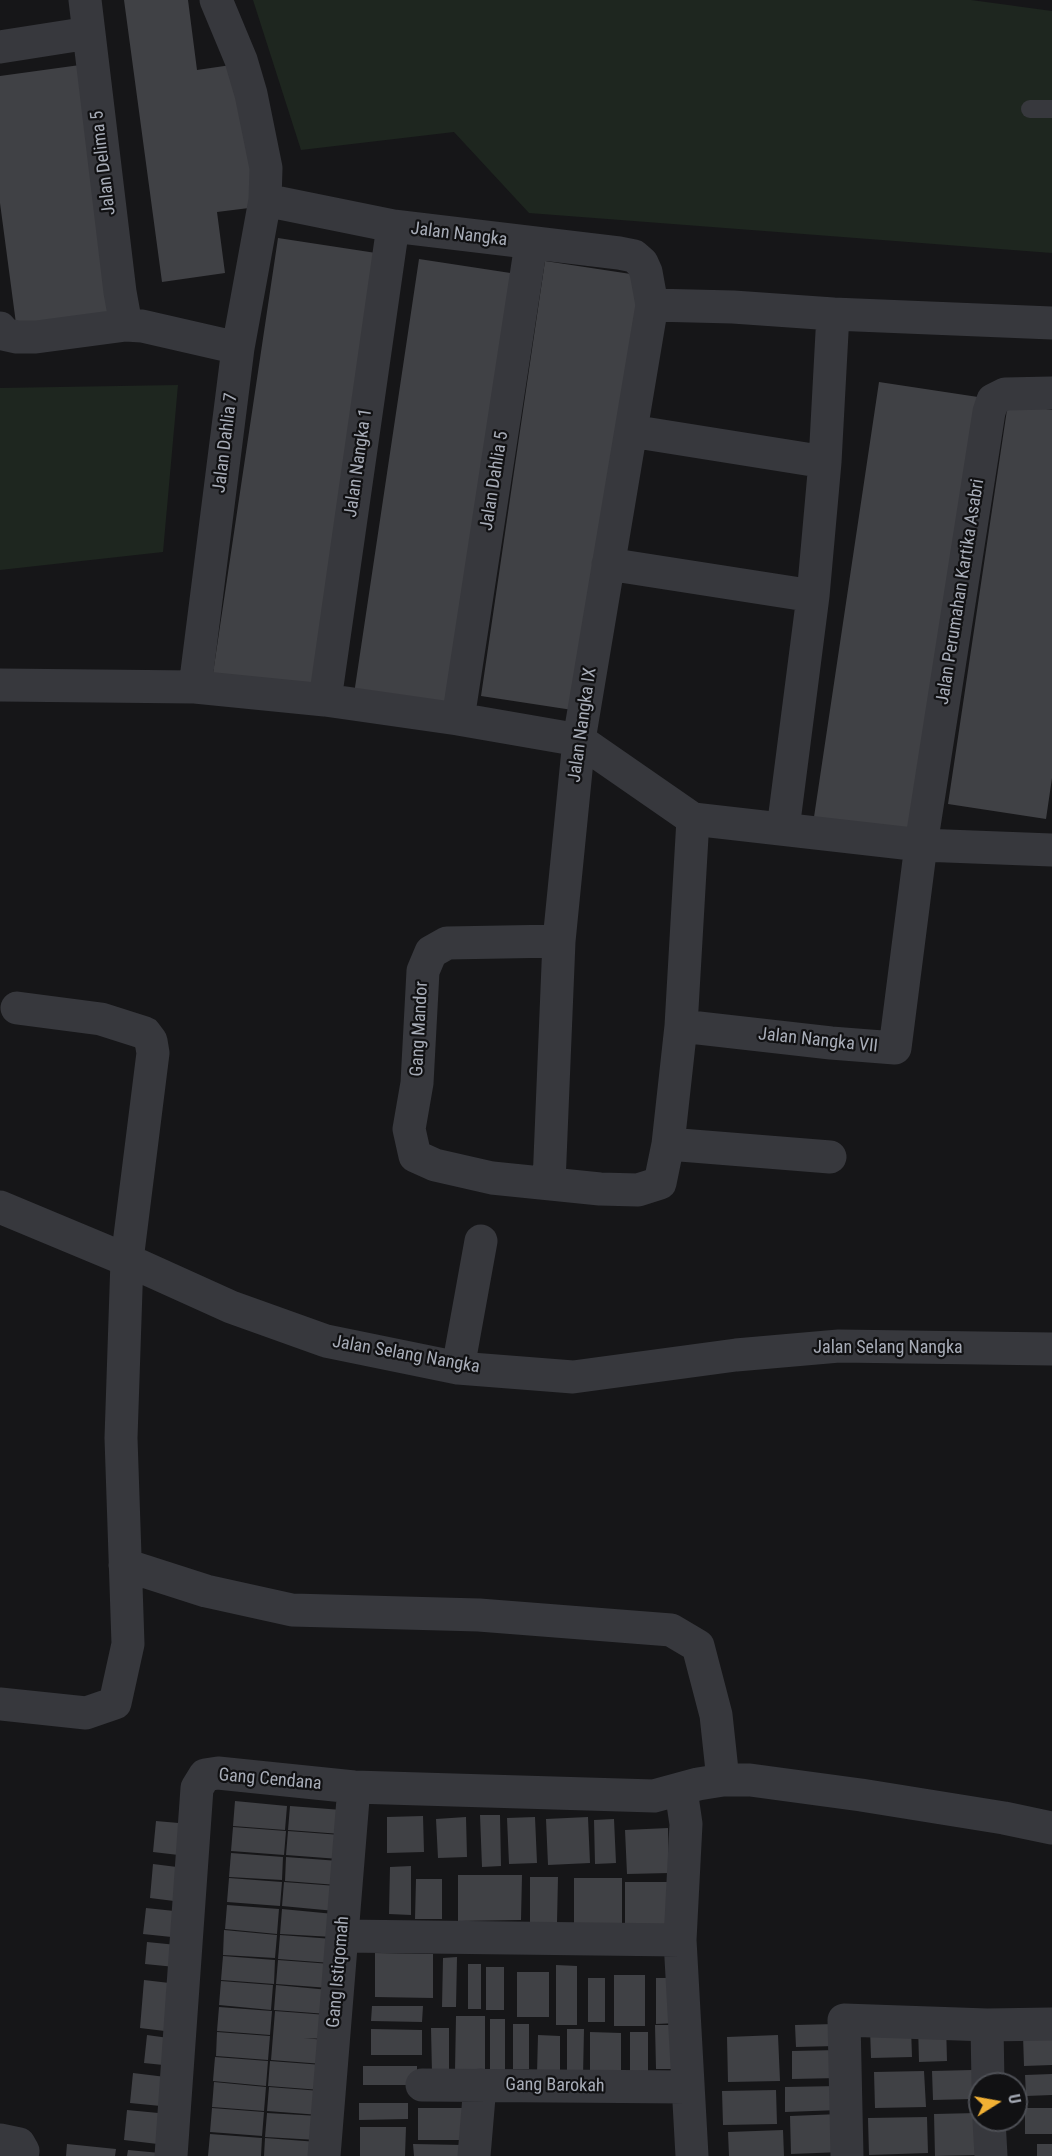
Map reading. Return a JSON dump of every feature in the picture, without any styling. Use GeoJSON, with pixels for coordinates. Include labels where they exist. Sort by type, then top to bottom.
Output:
{"type":"FeatureCollection","features":[{"type":"Feature","properties":{"kind":"street","name":"Jalan Delima 5"},"geometry":{"type":"LineString","coordinates":[[85,0],[120,292],[126,325]]}},
{"type":"Feature","properties":{"kind":"street","name":"Jalan Dahlia 7"},"geometry":{"type":"LineString","coordinates":[[195,687],[238,348],[265,200],[266,168],[241,60],[216,0]]}},
{"type":"Feature","properties":{"kind":"street"},"geometry":{"type":"LineString","coordinates":[[0,47],[88,33]]}},
{"type":"Feature","properties":{"kind":"street","name":"Jalan Nangka"},"geometry":{"type":"LineString","coordinates":[[265,200],[393,226],[634,256],[642,263],[646,272]]}},
{"type":"Feature","properties":{"kind":"street","name":"Jalan Nangka 1"},"geometry":{"type":"LineString","coordinates":[[325,700],[393,226]]}},
{"type":"Feature","properties":{"kind":"street","name":"Jalan Dahlia 5"},"geometry":{"type":"LineString","coordinates":[[458,719],[531,244]]}},
{"type":"Feature","properties":{"kind":"street","name":"Jalan Nangka IX"},"geometry":{"type":"LineString","coordinates":[[549,1183],[560,941],[579,740],[652,305],[646,272]]}},
{"type":"Feature","properties":{"kind":"street"},"geometry":{"type":"LineString","coordinates":[[652,305],[1052,323]]}},
{"type":"Feature","properties":{"kind":"street"},"geometry":{"type":"LineString","coordinates":[[783,829],[813,596],[825,462],[833,314]]}},
{"type":"Feature","properties":{"kind":"street"},"geometry":{"type":"LineString","coordinates":[[0,328],[3,334],[36,337],[126,325],[142,326],[238,348]]}},
{"type":"Feature","properties":{"kind":"street","name":"Jalan Perumahan Kartika Asabri"},"geometry":{"type":"LineString","coordinates":[[921,845],[988,412],[993,400],[1005,394],[1052,393]]}},
{"type":"Feature","properties":{"kind":"street"},"geometry":{"type":"LineString","coordinates":[[631,431],[825,462]]}},
{"type":"Feature","properties":{"kind":"street"},"geometry":{"type":"LineString","coordinates":[[608,564],[813,596]]}},
{"type":"Feature","properties":{"kind":"street"},"geometry":{"type":"LineString","coordinates":[[0,685],[195,687],[325,700],[458,719],[579,740],[693,819],[921,845],[1052,850]]}},
{"type":"Feature","properties":{"kind":"street"},"geometry":{"type":"LineString","coordinates":[[549,1183],[600,1189],[638,1190],[660,1183],[668,1144],[681,1026],[693,819]]}},
{"type":"Feature","properties":{"kind":"street","name":"Jalan Nangka VII"},"geometry":{"type":"LineString","coordinates":[[681,1026],[895,1048],[921,845]]}},
{"type":"Feature","properties":{"kind":"street","name":"Gang Mandor"},"geometry":{"type":"LineString","coordinates":[[549,1183],[492,1178],[435,1166],[415,1156],[409,1129],[417,1083],[423,971],[431,952],[447,943],[560,941]]}},
{"type":"Feature","properties":{"kind":"street"},"geometry":{"type":"LineString","coordinates":[[0,1704],[86,1713],[115,1703],[128,1644],[121,1438],[127,1260],[153,1053],[151,1041],[145,1033],[101,1019],[17,1008]]}},
{"type":"Feature","properties":{"kind":"street"},"geometry":{"type":"LineString","coordinates":[[668,1144],[830,1157]]}},
{"type":"Feature","properties":{"kind":"street","name":"Jalan Selang Nangka"},"geometry":{"type":"LineString","coordinates":[[0,1207],[127,1260],[231,1307],[326,1341],[458,1368],[573,1377],[736,1355],[840,1346],[1052,1349]]}},
{"type":"Feature","properties":{"kind":"street"},"geometry":{"type":"LineString","coordinates":[[458,1368],[481,1241]]}},
{"type":"Feature","properties":{"kind":"street"},"geometry":{"type":"LineString","coordinates":[[125,1565],[206,1591],[292,1610],[479,1615],[671,1630],[698,1646],[716,1715],[723,1780]]}},
{"type":"Feature","properties":{"kind":"street","name":"Gang Cendana"},"geometry":{"type":"LineString","coordinates":[[171,2156],[197,1788],[205,1775],[218,1773],[354,1787],[654,1796],[698,1784],[723,1780],[750,1780],[861,1795],[1052,1828]]}},
{"type":"Feature","properties":{"kind":"street","name":"Gang Istiqomah"},"geometry":{"type":"LineString","coordinates":[[324,2156],[354,1787]]}},
{"type":"Feature","properties":{"kind":"street"},"geometry":{"type":"LineString","coordinates":[[681,1790],[686,1824],[680,1940],[692,2156]]}},
{"type":"Feature","properties":{"kind":"street"},"geometry":{"type":"LineString","coordinates":[[342,1936],[680,1940]]}},
{"type":"Feature","properties":{"kind":"street"},"geometry":{"type":"LineString","coordinates":[[847,2156],[844,2020],[987,2025],[1052,2024]]}},
{"type":"Feature","properties":{"kind":"street"},"geometry":{"type":"LineString","coordinates":[[987,2025],[988,2072]]}},
{"type":"Feature","properties":{"kind":"street","name":"Gang Barokah"},"geometry":{"type":"LineString","coordinates":[[422,2085],[687,2087]]}},
{"type":"Feature","properties":{"kind":"street"},"geometry":{"type":"LineString","coordinates":[[474,2156],[480,2085]]}},
{"type":"Feature","properties":{"kind":"street"},"geometry":{"type":"LineString","coordinates":[[990,2132],[991,2156]]}},
{"type":"Feature","properties":{"kind":"street"},"geometry":{"type":"LineString","coordinates":[[0,2140],[19,2144],[23,2151],[22,2156]]}},
{"type":"Feature","properties":{"kind":"lane"},"geometry":{"type":"LineString","coordinates":[[1030,108],[1052,109]]}},
{"type":"Feature","properties":{"kind":"shaded area"},"geometry":{"type":"Polygon","coordinates":[[[253,0],[971,0],[1052,11],[1052,253],[529,213],[454,132],[301,150],[253,0]]]}},
{"type":"Feature","properties":{"kind":"shaded area"},"geometry":{"type":"Polygon","coordinates":[[[178,385],[163,552],[0,570],[0,388],[178,385]]]}},
{"type":"Feature","properties":{"kind":"building"},"geometry":{"type":"Polygon","coordinates":[[[124,0],[188,0],[197,70],[238,64],[257,207],[217,212],[225,273],[162,282],[124,0]]]}},
{"type":"Feature","properties":{"kind":"building"},"geometry":{"type":"Polygon","coordinates":[[[80,65],[114,318],[17,331],[0,203],[0,76],[80,65]]]}},
{"type":"Feature","properties":{"kind":"building"},"geometry":{"type":"Polygon","coordinates":[[[278,238],[376,253],[311,688],[213,673],[278,238]]]}},
{"type":"Feature","properties":{"kind":"building"},"geometry":{"type":"Polygon","coordinates":[[[419,259],[517,274],[452,709],[354,694],[419,259]]]}},
{"type":"Feature","properties":{"kind":"building"},"geometry":{"type":"Polygon","coordinates":[[[545,261],[644,276],[579,711],[481,696],[545,261]]]}},
{"type":"Feature","properties":{"kind":"building"},"geometry":{"type":"Polygon","coordinates":[[[879,382],[978,397],[913,832],[814,817],[879,382]]]}},
{"type":"Feature","properties":{"kind":"building"},"geometry":{"type":"Polygon","coordinates":[[[1008,403],[1052,410],[1052,778],[1046,819],[948,804],[1008,403]]]}},
{"type":"Feature","properties":{"kind":"building"},"geometry":{"type":"Polygon","coordinates":[[[235,1801],[287,1806],[285,1830],[233,1826],[235,1801]]]}},
{"type":"Feature","properties":{"kind":"building"},"geometry":{"type":"Polygon","coordinates":[[[290,1806],[342,1810],[341,1834],[288,1830],[290,1806]]]}},
{"type":"Feature","properties":{"kind":"building"},"geometry":{"type":"Polygon","coordinates":[[[480,1815],[500,1815],[501,1866],[482,1867],[480,1815]]]}},
{"type":"Feature","properties":{"kind":"building"},"geometry":{"type":"Polygon","coordinates":[[[423,1816],[424,1852],[387,1853],[387,1817],[423,1816]]]}},
{"type":"Feature","properties":{"kind":"building"},"geometry":{"type":"Polygon","coordinates":[[[466,1817],[467,1857],[438,1858],[436,1819],[466,1817]]]}},
{"type":"Feature","properties":{"kind":"building"},"geometry":{"type":"Polygon","coordinates":[[[535,1817],[537,1863],[509,1864],[507,1818],[535,1817]]]}},
{"type":"Feature","properties":{"kind":"building"},"geometry":{"type":"Polygon","coordinates":[[[588,1817],[590,1863],[548,1865],[546,1819],[588,1817]]]}},
{"type":"Feature","properties":{"kind":"building"},"geometry":{"type":"Polygon","coordinates":[[[614,1819],[616,1863],[595,1864],[594,1820],[614,1819]]]}},
{"type":"Feature","properties":{"kind":"building"},"geometry":{"type":"Polygon","coordinates":[[[156,1821],[190,1824],[187,1856],[153,1852],[156,1821]]]}},
{"type":"Feature","properties":{"kind":"building"},"geometry":{"type":"Polygon","coordinates":[[[233,1827],[286,1831],[284,1855],[231,1851],[233,1827]]]}},
{"type":"Feature","properties":{"kind":"building"},"geometry":{"type":"Polygon","coordinates":[[[668,1828],[669,1873],[627,1874],[625,1830],[668,1828]]]}},
{"type":"Feature","properties":{"kind":"building"},"geometry":{"type":"Polygon","coordinates":[[[288,1831],[341,1835],[339,1859],[286,1855],[288,1831]]]}},
{"type":"Feature","properties":{"kind":"building"},"geometry":{"type":"Polygon","coordinates":[[[231,1853],[283,1857],[282,1880],[229,1877],[231,1853]]]}},
{"type":"Feature","properties":{"kind":"building"},"geometry":{"type":"Polygon","coordinates":[[[286,1857],[339,1861],[337,1885],[285,1881],[286,1857]]]}},
{"type":"Feature","properties":{"kind":"building"},"geometry":{"type":"Polygon","coordinates":[[[153,1864],[185,1868],[182,1902],[150,1898],[153,1864]]]}},
{"type":"Feature","properties":{"kind":"building"},"geometry":{"type":"Polygon","coordinates":[[[411,1866],[411,1915],[389,1914],[390,1867],[411,1866]]]}},
{"type":"Feature","properties":{"kind":"building"},"geometry":{"type":"Polygon","coordinates":[[[458,1875],[522,1875],[521,1920],[458,1921],[458,1875]]]}},
{"type":"Feature","properties":{"kind":"building"},"geometry":{"type":"Polygon","coordinates":[[[530,1877],[558,1877],[557,1923],[530,1923],[530,1877]]]}},
{"type":"Feature","properties":{"kind":"building"},"geometry":{"type":"Polygon","coordinates":[[[229,1878],[282,1882],[280,1906],[227,1902],[229,1878]]]}},
{"type":"Feature","properties":{"kind":"building"},"geometry":{"type":"Polygon","coordinates":[[[574,1878],[622,1878],[622,1927],[574,1926],[574,1878]]]}},
{"type":"Feature","properties":{"kind":"building"},"geometry":{"type":"Polygon","coordinates":[[[416,1879],[442,1879],[442,1919],[415,1919],[416,1879]]]}},
{"type":"Feature","properties":{"kind":"building"},"geometry":{"type":"Polygon","coordinates":[[[284,1882],[337,1886],[335,1911],[282,1906],[284,1882]]]}},
{"type":"Feature","properties":{"kind":"building"},"geometry":{"type":"Polygon","coordinates":[[[625,1882],[667,1882],[667,1924],[625,1924],[625,1882]]]}},
{"type":"Feature","properties":{"kind":"building"},"geometry":{"type":"Polygon","coordinates":[[[227,1905],[279,1909],[277,1934],[225,1929],[227,1905]]]}},
{"type":"Feature","properties":{"kind":"building"},"geometry":{"type":"Polygon","coordinates":[[[146,1908],[184,1912],[181,1938],[143,1934],[146,1908]]]}},
{"type":"Feature","properties":{"kind":"building"},"geometry":{"type":"Polygon","coordinates":[[[282,1909],[334,1914],[333,1937],[280,1934],[282,1909]]]}},
{"type":"Feature","properties":{"kind":"building"},"geometry":{"type":"Polygon","coordinates":[[[224,1930],[277,1935],[275,1958],[223,1955],[224,1930]]]}},
{"type":"Feature","properties":{"kind":"building"},"geometry":{"type":"Polygon","coordinates":[[[280,1935],[333,1939],[331,1963],[278,1959],[280,1935]]]}},
{"type":"Feature","properties":{"kind":"building"},"geometry":{"type":"Polygon","coordinates":[[[147,1942],[177,1945],[175,1967],[145,1964],[147,1942]]]}},
{"type":"Feature","properties":{"kind":"building"},"geometry":{"type":"Polygon","coordinates":[[[375,1953],[433,1954],[433,1998],[375,1997],[375,1953]]]}},
{"type":"Feature","properties":{"kind":"building"},"geometry":{"type":"Polygon","coordinates":[[[223,1956],[275,1960],[274,1984],[221,1980],[223,1956]]]}},
{"type":"Feature","properties":{"kind":"building"},"geometry":{"type":"Polygon","coordinates":[[[457,1957],[456,2007],[442,2007],[443,1958],[457,1957]]]}},
{"type":"Feature","properties":{"kind":"building"},"geometry":{"type":"Polygon","coordinates":[[[278,1960],[331,1964],[329,1988],[276,1984],[278,1960]]]}},
{"type":"Feature","properties":{"kind":"building"},"geometry":{"type":"Polygon","coordinates":[[[468,1964],[481,1964],[481,2009],[468,2009],[468,1964]]]}},
{"type":"Feature","properties":{"kind":"building"},"geometry":{"type":"Polygon","coordinates":[[[556,1965],[577,1966],[577,2025],[556,2025],[556,1965]]]}},
{"type":"Feature","properties":{"kind":"building"},"geometry":{"type":"Polygon","coordinates":[[[486,1967],[504,1967],[504,2010],[486,2010],[486,1967]]]}},
{"type":"Feature","properties":{"kind":"building"},"geometry":{"type":"Polygon","coordinates":[[[517,1972],[549,1972],[549,2017],[517,2017],[517,1972]]]}},
{"type":"Feature","properties":{"kind":"building"},"geometry":{"type":"Polygon","coordinates":[[[614,1975],[645,1975],[645,2026],[614,2026],[614,1975]]]}},
{"type":"Feature","properties":{"kind":"building"},"geometry":{"type":"Polygon","coordinates":[[[588,1978],[605,1978],[605,2022],[588,2022],[588,1978]]]}},
{"type":"Feature","properties":{"kind":"building"},"geometry":{"type":"Polygon","coordinates":[[[656,1978],[678,1978],[678,2023],[656,2024],[656,1978]]]}},
{"type":"Feature","properties":{"kind":"building"},"geometry":{"type":"Polygon","coordinates":[[[144,1980],[178,1984],[173,2032],[140,2028],[144,1980]]]}},
{"type":"Feature","properties":{"kind":"building"},"geometry":{"type":"Polygon","coordinates":[[[221,1981],[273,1985],[271,2010],[219,2005],[221,1981]]]}},
{"type":"Feature","properties":{"kind":"building"},"geometry":{"type":"Polygon","coordinates":[[[276,1985],[329,1990],[327,2014],[274,2010],[276,1985]]]}},
{"type":"Feature","properties":{"kind":"building"},"geometry":{"type":"Polygon","coordinates":[[[372,2006],[423,2006],[422,2022],[371,2021],[372,2006]]]}},
{"type":"Feature","properties":{"kind":"building"},"geometry":{"type":"Polygon","coordinates":[[[219,2007],[272,2011],[270,2035],[217,2031],[219,2007]]]}},
{"type":"Feature","properties":{"kind":"building"},"geometry":{"type":"Polygon","coordinates":[[[275,2011],[327,2015],[325,2039],[304,2038],[325,2040],[323,2064],[271,2060],[275,2011]]]}},
{"type":"Feature","properties":{"kind":"building"},"geometry":{"type":"Polygon","coordinates":[[[456,2016],[485,2016],[485,2072],[455,2071],[456,2016]]]}},
{"type":"Feature","properties":{"kind":"building"},"geometry":{"type":"Polygon","coordinates":[[[490,2019],[505,2019],[505,2071],[490,2070],[490,2019]]]}},
{"type":"Feature","properties":{"kind":"building"},"geometry":{"type":"Polygon","coordinates":[[[513,2024],[529,2024],[529,2069],[513,2069],[513,2024]]]}},
{"type":"Feature","properties":{"kind":"building"},"geometry":{"type":"Polygon","coordinates":[[[835,2024],[836,2046],[796,2047],[795,2025],[835,2024]]]}},
{"type":"Feature","properties":{"kind":"building"},"geometry":{"type":"Polygon","coordinates":[[[946,2024],[947,2061],[919,2062],[918,2025],[946,2024]]]}},
{"type":"Feature","properties":{"kind":"building"},"geometry":{"type":"Polygon","coordinates":[[[655,2025],[680,2025],[681,2069],[656,2069],[655,2025]]]}},
{"type":"Feature","properties":{"kind":"building"},"geometry":{"type":"Polygon","coordinates":[[[911,2027],[912,2057],[871,2058],[870,2029],[911,2027]]]}},
{"type":"Feature","properties":{"kind":"building"},"geometry":{"type":"Polygon","coordinates":[[[431,2028],[449,2028],[449,2075],[432,2074],[431,2028]]]}},
{"type":"Feature","properties":{"kind":"building"},"geometry":{"type":"Polygon","coordinates":[[[371,2029],[422,2030],[422,2055],[371,2055],[371,2029]]]}},
{"type":"Feature","properties":{"kind":"building"},"geometry":{"type":"Polygon","coordinates":[[[567,2029],[584,2029],[583,2077],[567,2077],[567,2029]]]}},
{"type":"Feature","properties":{"kind":"building"},"geometry":{"type":"Polygon","coordinates":[[[217,2032],[270,2036],[268,2060],[216,2056],[217,2032]]]}},
{"type":"Feature","properties":{"kind":"building"},"geometry":{"type":"Polygon","coordinates":[[[590,2032],[621,2033],[621,2072],[590,2073],[590,2032]]]}},
{"type":"Feature","properties":{"kind":"building"},"geometry":{"type":"Polygon","coordinates":[[[630,2032],[648,2032],[648,2073],[630,2074],[630,2032]]]}},
{"type":"Feature","properties":{"kind":"building"},"geometry":{"type":"Polygon","coordinates":[[[1052,2034],[1052,2065],[1024,2066],[1023,2035],[1052,2034]]]}},
{"type":"Feature","properties":{"kind":"building"},"geometry":{"type":"Polygon","coordinates":[[[147,2035],[176,2039],[173,2066],[144,2063],[147,2035]]]}},
{"type":"Feature","properties":{"kind":"building"},"geometry":{"type":"Polygon","coordinates":[[[538,2035],[560,2036],[560,2074],[537,2074],[538,2035]]]}},
{"type":"Feature","properties":{"kind":"building"},"geometry":{"type":"Polygon","coordinates":[[[778,2035],[780,2081],[728,2082],[727,2037],[778,2035]]]}},
{"type":"Feature","properties":{"kind":"building"},"geometry":{"type":"Polygon","coordinates":[[[838,2050],[839,2078],[792,2079],[792,2051],[838,2050]]]}},
{"type":"Feature","properties":{"kind":"building"},"geometry":{"type":"Polygon","coordinates":[[[215,2057],[268,2061],[266,2086],[213,2081],[215,2057]]]}},
{"type":"Feature","properties":{"kind":"building"},"geometry":{"type":"Polygon","coordinates":[[[270,2061],[323,2065],[321,2090],[268,2086],[270,2061]]]}},
{"type":"Feature","properties":{"kind":"building"},"geometry":{"type":"Polygon","coordinates":[[[363,2066],[417,2066],[417,2085],[363,2085],[363,2066]]]}},
{"type":"Feature","properties":{"kind":"building"},"geometry":{"type":"Polygon","coordinates":[[[972,2070],[972,2072],[968,2072],[968,2099],[933,2100],[932,2071],[972,2070]]]}},
{"type":"Feature","properties":{"kind":"building"},"geometry":{"type":"Polygon","coordinates":[[[924,2071],[926,2107],[875,2108],[874,2072],[924,2071]]]}},
{"type":"Feature","properties":{"kind":"building"},"geometry":{"type":"Polygon","coordinates":[[[133,2073],[174,2078],[171,2107],[130,2103],[133,2073]]]}},
{"type":"Feature","properties":{"kind":"building"},"geometry":{"type":"Polygon","coordinates":[[[1052,2074],[1052,2095],[1028,2096],[1028,2075],[1052,2074]]]}},
{"type":"Feature","properties":{"kind":"building"},"geometry":{"type":"Polygon","coordinates":[[[214,2082],[266,2087],[264,2111],[212,2107],[214,2082]]]}},
{"type":"Feature","properties":{"kind":"building"},"geometry":{"type":"Polygon","coordinates":[[[839,2086],[840,2110],[785,2112],[785,2087],[839,2086]]]}},
{"type":"Feature","properties":{"kind":"building"},"geometry":{"type":"Polygon","coordinates":[[[269,2087],[321,2091],[320,2115],[267,2111],[269,2087]]]}},
{"type":"Feature","properties":{"kind":"building"},"geometry":{"type":"Polygon","coordinates":[[[776,2090],[777,2124],[723,2125],[722,2091],[776,2090]]]}},
{"type":"Feature","properties":{"kind":"building"},"geometry":{"type":"Polygon","coordinates":[[[359,2103],[408,2103],[408,2119],[359,2120],[359,2103]]]}},
{"type":"Feature","properties":{"kind":"building"},"geometry":{"type":"Polygon","coordinates":[[[212,2108],[264,2112],[262,2136],[210,2132],[212,2108]]]}},
{"type":"Feature","properties":{"kind":"building"},"geometry":{"type":"Polygon","coordinates":[[[418,2108],[471,2108],[471,2140],[418,2140],[418,2108]]]}},
{"type":"Feature","properties":{"kind":"building"},"geometry":{"type":"Polygon","coordinates":[[[1028,2108],[1052,2108],[1052,2134],[1025,2134],[1028,2132],[1028,2108]]]}},
{"type":"Feature","properties":{"kind":"building"},"geometry":{"type":"Polygon","coordinates":[[[127,2110],[169,2114],[166,2145],[124,2140],[127,2110]]]}},
{"type":"Feature","properties":{"kind":"building"},"geometry":{"type":"Polygon","coordinates":[[[267,2113],[319,2116],[317,2140],[265,2137],[267,2113]]]}},
{"type":"Feature","properties":{"kind":"building"},"geometry":{"type":"Polygon","coordinates":[[[968,2113],[968,2132],[977,2132],[978,2155],[935,2156],[934,2114],[968,2113]]]}},
{"type":"Feature","properties":{"kind":"building"},"geometry":{"type":"Polygon","coordinates":[[[840,2114],[842,2152],[791,2154],[790,2116],[840,2114]]]}},
{"type":"Feature","properties":{"kind":"building"},"geometry":{"type":"Polygon","coordinates":[[[927,2117],[928,2153],[869,2155],[868,2118],[927,2117]]]}},
{"type":"Feature","properties":{"kind":"building"},"geometry":{"type":"Polygon","coordinates":[[[360,2127],[406,2127],[405,2156],[360,2156],[360,2127]]]}},
{"type":"Feature","properties":{"kind":"building"},"geometry":{"type":"Polygon","coordinates":[[[783,2130],[784,2156],[729,2156],[728,2132],[783,2130]]]}},
{"type":"Feature","properties":{"kind":"building"},"geometry":{"type":"Polygon","coordinates":[[[210,2134],[262,2138],[261,2156],[208,2156],[210,2134]]]}},
{"type":"Feature","properties":{"kind":"building"},"geometry":{"type":"Polygon","coordinates":[[[265,2138],[318,2142],[317,2156],[264,2156],[265,2138]]]}},
{"type":"Feature","properties":{"kind":"building"},"geometry":{"type":"Polygon","coordinates":[[[67,2144],[116,2149],[115,2156],[66,2156],[67,2144]]]}},
{"type":"Feature","properties":{"kind":"building"},"geometry":{"type":"Polygon","coordinates":[[[413,2144],[462,2145],[462,2156],[414,2156],[413,2144]]]}},
{"type":"Feature","properties":{"kind":"building"},"geometry":{"type":"Polygon","coordinates":[[[1037,2144],[1052,2144],[1052,2156],[1037,2156],[1037,2144]]]}},
{"type":"Feature","properties":{"kind":"building"},"geometry":{"type":"Polygon","coordinates":[[[128,2150],[171,2154],[171,2156],[127,2156],[128,2150]]]}}]}
